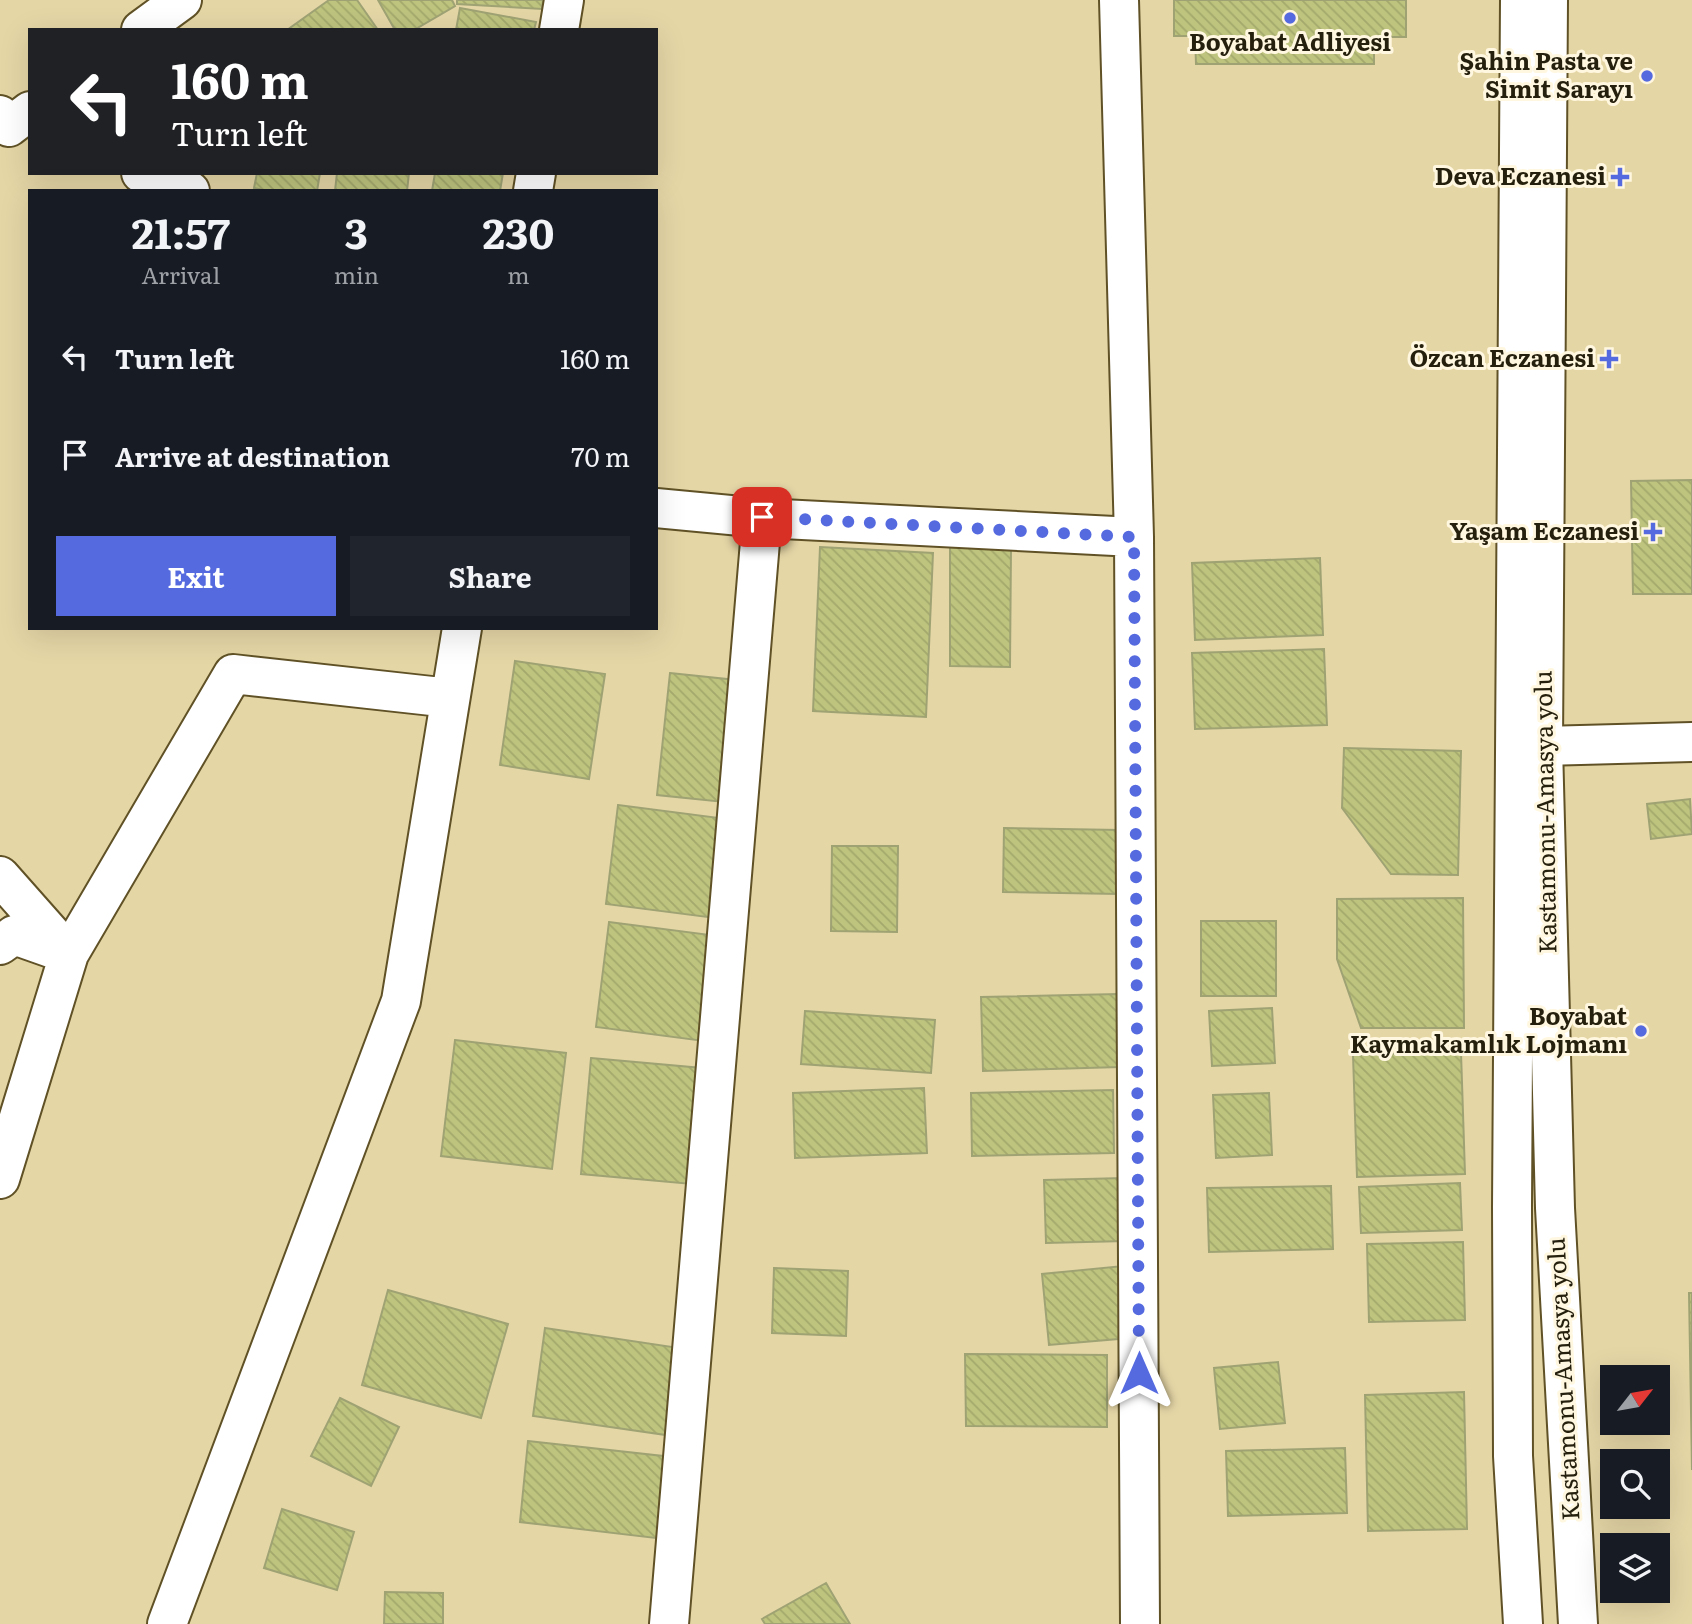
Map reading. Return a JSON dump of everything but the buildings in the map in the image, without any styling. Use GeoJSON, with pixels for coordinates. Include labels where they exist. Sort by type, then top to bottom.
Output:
{"type":"FeatureCollection","features":[{"type":"Feature","properties":{"kind":"street"},"geometry":{"type":"LineString","coordinates":[[144,28],[182,0]]}},
{"type":"Feature","properties":{"kind":"street"},"geometry":{"type":"LineString","coordinates":[[559,28],[564,0]]}},
{"type":"Feature","properties":{"kind":"street"},"geometry":{"type":"LineString","coordinates":[[1119,0],[1134,537],[1140,1624]]}},
{"type":"Feature","properties":{"kind":"street","name":"Kastamonu-Amasya yolu"},"geometry":{"type":"LineString","coordinates":[[1520,0],[1512,1207],[1513,1456],[1523,1624]]}},
{"type":"Feature","properties":{"kind":"street","name":"Kastamonu-Amasya yolu"},"geometry":{"type":"LineString","coordinates":[[1548,0],[1543,746],[1555,1208],[1578,1624]]}},
{"type":"Feature","properties":{"kind":"street"},"geometry":{"type":"LineString","coordinates":[[146,175],[185,189]]}},
{"type":"Feature","properties":{"kind":"street"},"geometry":{"type":"LineString","coordinates":[[658,508],[762,517],[1134,537]]}},
{"type":"Feature","properties":{"kind":"street"},"geometry":{"type":"LineString","coordinates":[[669,1624],[762,517]]}},
{"type":"Feature","properties":{"kind":"street"},"geometry":{"type":"LineString","coordinates":[[167,1624],[401,1001],[461,630]]}},
{"type":"Feature","properties":{"kind":"street"},"geometry":{"type":"LineString","coordinates":[[0,1179],[69,954],[233,674],[450,698]]}},
{"type":"Feature","properties":{"kind":"street"},"geometry":{"type":"LineString","coordinates":[[1543,746],[1692,742]]}},
{"type":"Feature","properties":{"kind":"street"},"geometry":{"type":"LineString","coordinates":[[0,876],[69,954]]}},
{"type":"Feature","properties":{"kind":"street"},"geometry":{"type":"LineString","coordinates":[[0,945],[14,935],[69,954]]}},
{"type":"Feature","properties":{"kind":"place","name":"Boyabat Adliyesi"},"geometry":{"type":"Point","coordinates":[1290,18]}},
{"type":"Feature","properties":{"kind":"place","name":"Şahin Pasta ve Simit Sarayı"},"geometry":{"type":"Point","coordinates":[1647,76]}},
{"type":"Feature","properties":{"kind":"place","name":"Deva Eczanesi"},"geometry":{"type":"Point","coordinates":[1620,177]}},
{"type":"Feature","properties":{"kind":"place","name":"Özcan Eczanesi"},"geometry":{"type":"Point","coordinates":[1609,359]}},
{"type":"Feature","properties":{"kind":"place","name":"Yaşam Eczanesi"},"geometry":{"type":"Point","coordinates":[1653,532]}},
{"type":"Feature","properties":{"kind":"place","name":"Boyabat Kaymakamlık Lojmanı"},"geometry":{"type":"Point","coordinates":[1641,1031]}},
{"type":"Feature","properties":{"kind":"route"},"geometry":{"type":"LineString","coordinates":[[762,517],[1134,537],[1139,1373]]}}]}
